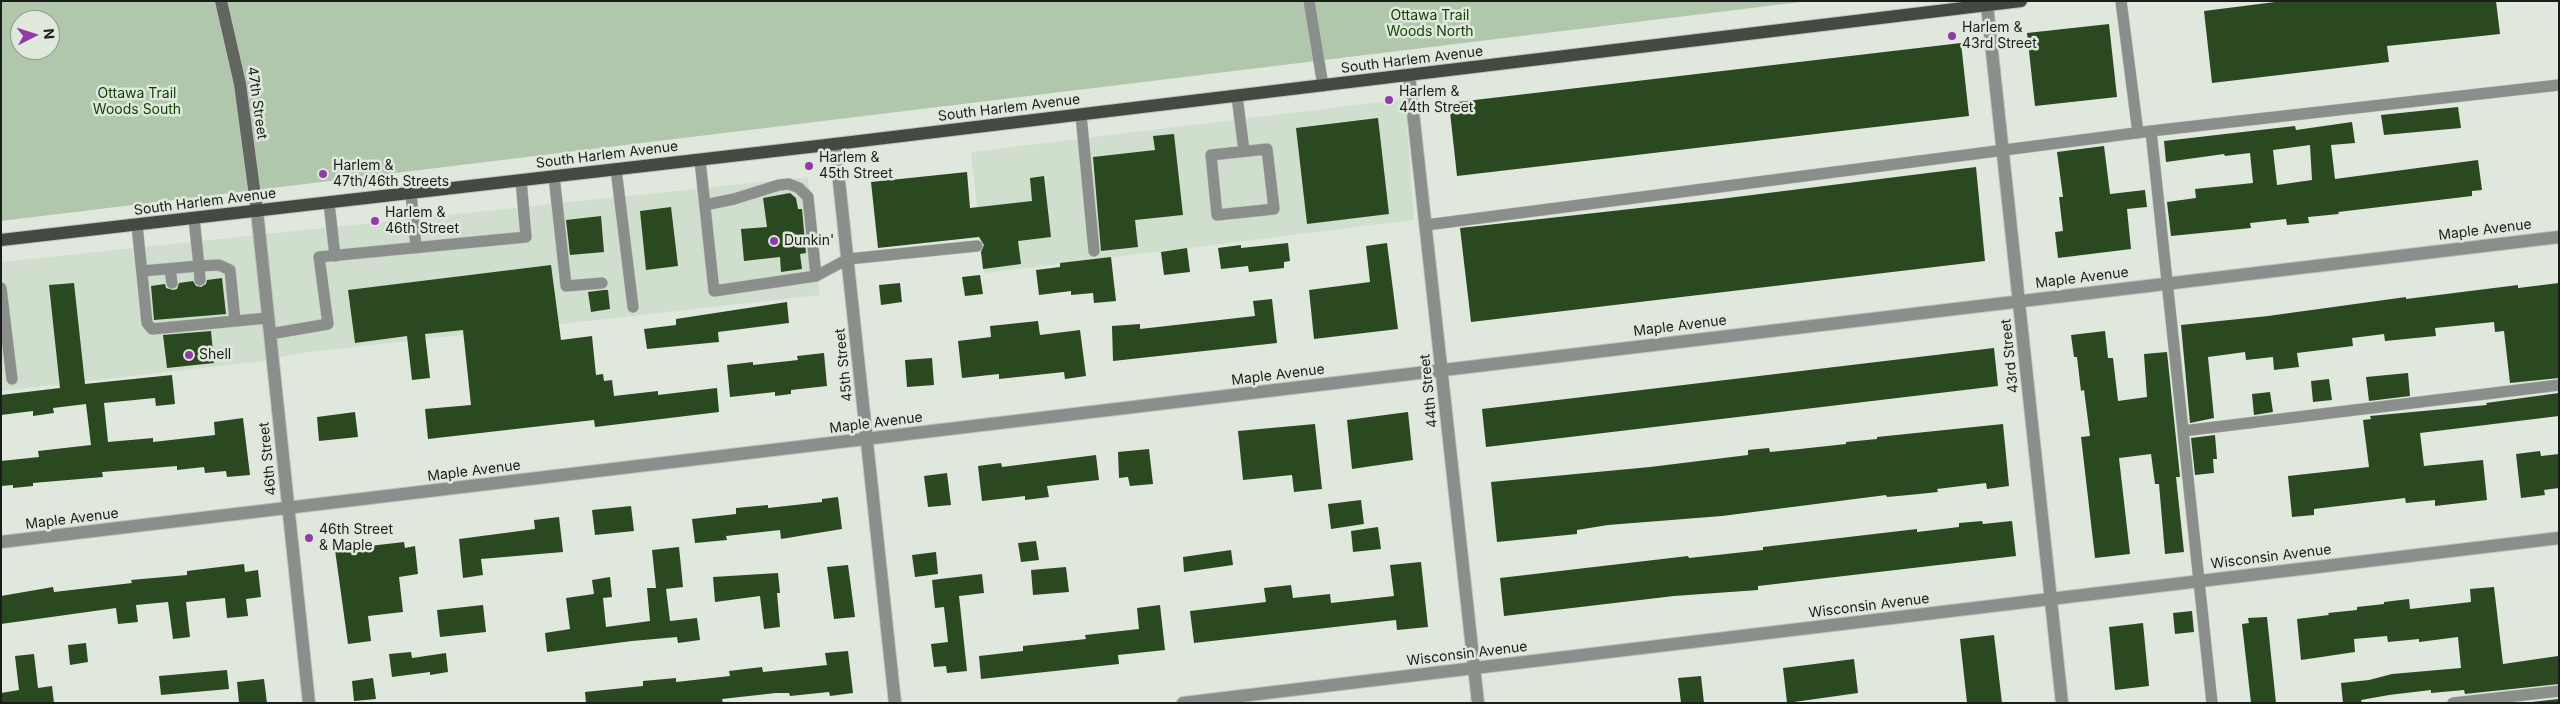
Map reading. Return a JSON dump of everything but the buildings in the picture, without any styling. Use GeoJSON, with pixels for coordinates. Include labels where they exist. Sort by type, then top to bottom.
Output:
{"type":"FeatureCollection","features":[{"type":"Feature","properties":{"kind":"main road","name":"47th Street"},"geometry":{"type":"LineString","coordinates":[[221,1],[240,84],[257,211]]}},
{"type":"Feature","properties":{"kind":"main road","name":"South Harlem Avenue"},"geometry":{"type":"LineString","coordinates":[[1,240],[1410,76],[2021,1]]}},
{"type":"Feature","properties":{"kind":"street","name":"43rd Street"},"geometry":{"type":"LineString","coordinates":[[1987,5],[2062,703]]}},
{"type":"Feature","properties":{"kind":"street","name":"44th Street"},"geometry":{"type":"LineString","coordinates":[[1410,76],[1478,703]]}},
{"type":"Feature","properties":{"kind":"street","name":"45th Street"},"geometry":{"type":"LineString","coordinates":[[835,144],[895,703]]}},
{"type":"Feature","properties":{"kind":"street","name":"46th Street"},"geometry":{"type":"LineString","coordinates":[[257,211],[309,703]]}},
{"type":"Feature","properties":{"kind":"street","name":"Maple Avenue"},"geometry":{"type":"LineString","coordinates":[[1,542],[2559,237]]}},
{"type":"Feature","properties":{"kind":"street","name":"Wisconsin Avenue"},"geometry":{"type":"LineString","coordinates":[[1183,703],[2559,538]]}},
{"type":"Feature","properties":{"kind":"lane"},"geometry":{"type":"LineString","coordinates":[[1309,1],[1324,86]]}},
{"type":"Feature","properties":{"kind":"lane"},"geometry":{"type":"LineString","coordinates":[[2121,1],[2138,133]]}},
{"type":"Feature","properties":{"kind":"lane"},"geometry":{"type":"LineString","coordinates":[[1426,224],[2151,131],[2559,85]]}},
{"type":"Feature","properties":{"kind":"lane"},"geometry":{"type":"LineString","coordinates":[[1237,96],[1244,151]]}},
{"type":"Feature","properties":{"kind":"lane"},"geometry":{"type":"LineString","coordinates":[[1081,114],[1094,251]]}},
{"type":"Feature","properties":{"kind":"lane"},"geometry":{"type":"LineString","coordinates":[[2151,131],[2212,703]]}},
{"type":"Feature","properties":{"kind":"lane"},"geometry":{"type":"LineString","coordinates":[[1267,149],[1274,209],[1217,215],[1211,154],[1244,151],[1267,149]]}},
{"type":"Feature","properties":{"kind":"lane"},"geometry":{"type":"LineString","coordinates":[[700,160],[714,291],[816,276],[848,259],[977,246]]}},
{"type":"Feature","properties":{"kind":"lane"},"geometry":{"type":"LineString","coordinates":[[616,169],[632,307]]}},
{"type":"Feature","properties":{"kind":"lane"},"geometry":{"type":"LineString","coordinates":[[554,176],[566,286],[602,283]]}},
{"type":"Feature","properties":{"kind":"lane"},"geometry":{"type":"LineString","coordinates":[[270,334],[328,324],[319,257],[526,237],[521,180]]}},
{"type":"Feature","properties":{"kind":"lane"},"geometry":{"type":"LineString","coordinates":[[705,205],[734,199],[779,185],[790,184],[799,188],[808,197],[816,276]]}},
{"type":"Feature","properties":{"kind":"lane"},"geometry":{"type":"LineString","coordinates":[[411,193],[416,248]]}},
{"type":"Feature","properties":{"kind":"lane"},"geometry":{"type":"LineString","coordinates":[[329,203],[335,256]]}},
{"type":"Feature","properties":{"kind":"lane"},"geometry":{"type":"LineString","coordinates":[[194,218],[200,280]]}},
{"type":"Feature","properties":{"kind":"lane"},"geometry":{"type":"LineString","coordinates":[[137,225],[147,323],[152,329],[177,323],[204,320],[235,321],[267,318]]}},
{"type":"Feature","properties":{"kind":"lane"},"geometry":{"type":"LineString","coordinates":[[142,271],[219,265],[230,270],[235,321]]}},
{"type":"Feature","properties":{"kind":"lane"},"geometry":{"type":"LineString","coordinates":[[170,269],[172,283]]}},
{"type":"Feature","properties":{"kind":"lane"},"geometry":{"type":"LineString","coordinates":[[1,288],[12,379]]}},
{"type":"Feature","properties":{"kind":"lane"},"geometry":{"type":"LineString","coordinates":[[2183,431],[2559,385]]}},
{"type":"Feature","properties":{"kind":"lane"},"geometry":{"type":"LineString","coordinates":[[2453,703],[2559,692]]}},
{"type":"Feature","properties":{"kind":"shaded area"},"geometry":{"type":"Polygon","coordinates":[[[1405,99],[1414,220],[984,273],[971,152],[1405,99]]]}},
{"type":"Feature","properties":{"kind":"shaded area"},"geometry":{"type":"Polygon","coordinates":[[[808,177],[820,295],[301,353],[263,361],[1,391],[1,262],[808,177]]]}},
{"type":"Feature","properties":{"kind":"green space","name":"Ottawa Trail Woods South"},"geometry":{"type":"Polygon","coordinates":[[[1,1],[1809,1],[1,221],[1,1]]]}},
{"type":"Feature","properties":{"kind":"place","name":"Harlem & 43rd Street"},"geometry":{"type":"Point","coordinates":[1952,36]}},
{"type":"Feature","properties":{"kind":"place","name":"Harlem & 44th Street"},"geometry":{"type":"Point","coordinates":[1389,100]}},
{"type":"Feature","properties":{"kind":"place","name":"Harlem & 45th Street"},"geometry":{"type":"Point","coordinates":[809,166]}},
{"type":"Feature","properties":{"kind":"place","name":"Harlem & 47th/46th Streets"},"geometry":{"type":"Point","coordinates":[323,174]}},
{"type":"Feature","properties":{"kind":"place","name":"Harlem & 46th Street"},"geometry":{"type":"Point","coordinates":[375,221]}},
{"type":"Feature","properties":{"kind":"place","name":"Dunkin'"},"geometry":{"type":"Point","coordinates":[774,241]}},
{"type":"Feature","properties":{"kind":"place","name":"Shell"},"geometry":{"type":"Point","coordinates":[189,355]}},
{"type":"Feature","properties":{"kind":"place","name":"46th Street & Maple"},"geometry":{"type":"Point","coordinates":[309,538]}},
{"type":"Feature","properties":{"kind":"park label","name":"Ottawa Trail Woods North"},"geometry":{"type":"Point","coordinates":[1430,24]}}]}
